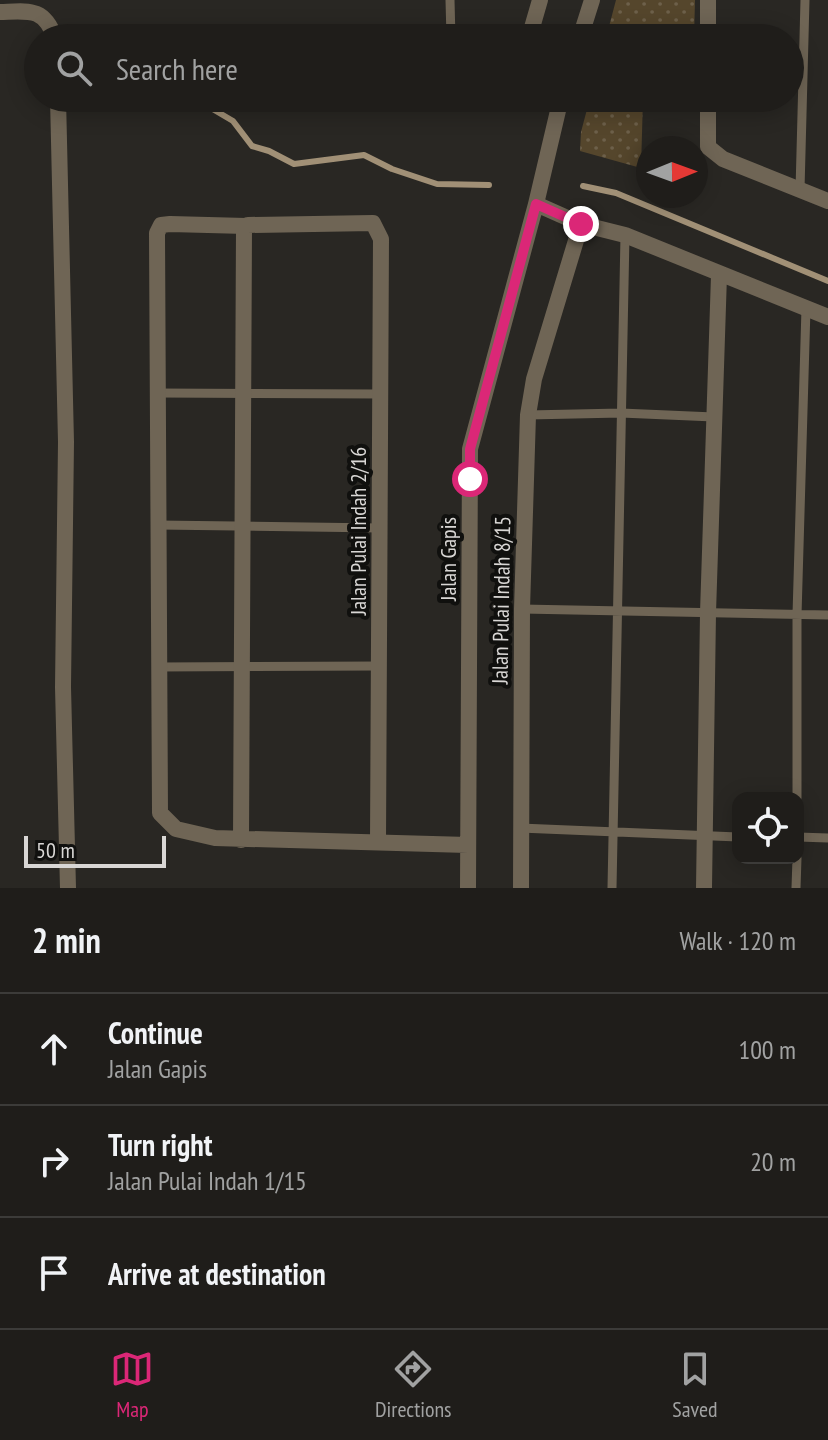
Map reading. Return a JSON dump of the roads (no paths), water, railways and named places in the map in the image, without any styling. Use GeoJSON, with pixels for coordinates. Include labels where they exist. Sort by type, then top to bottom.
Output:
{"type":"FeatureCollection","features":[{"type":"Feature","properties":{"kind":"street"},"geometry":{"type":"LineString","coordinates":[[533,24],[540,0]]}},
{"type":"Feature","properties":{"kind":"street"},"geometry":{"type":"LineString","coordinates":[[584,24],[592,0]]}},
{"type":"Feature","properties":{"kind":"street"},"geometry":{"type":"LineString","coordinates":[[708,0],[708,24]]}},
{"type":"Feature","properties":{"kind":"street"},"geometry":{"type":"LineString","coordinates":[[0,12],[31,11],[39,13],[50,24]]}},
{"type":"Feature","properties":{"kind":"street"},"geometry":{"type":"LineString","coordinates":[[58,112],[66,442],[63,687],[68,888]]}},
{"type":"Feature","properties":{"kind":"street","name":"Jalan Gapis"},"geometry":{"type":"LineString","coordinates":[[468,888],[470,449],[558,112]]}},
{"type":"Feature","properties":{"kind":"street"},"geometry":{"type":"LineString","coordinates":[[708,112],[708,147],[723,159],[828,201]]}},
{"type":"Feature","properties":{"kind":"street"},"geometry":{"type":"LineString","coordinates":[[536,204],[581,224],[625,235],[828,317]]}},
{"type":"Feature","properties":{"kind":"street","name":"Jalan Pulai Indah 2/16"},"geometry":{"type":"LineString","coordinates":[[245,228],[373,223],[381,239],[378,842]]}},
{"type":"Feature","properties":{"kind":"street","name":"Jalan Pulai Indah 8/15"},"geometry":{"type":"LineString","coordinates":[[521,888],[522,609],[528,415],[534,379],[581,224]]}},
{"type":"Feature","properties":{"kind":"street"},"geometry":{"type":"LineString","coordinates":[[241,840],[245,228],[161,225],[157,233],[160,813],[176,829],[215,838],[241,840],[468,845]]}},
{"type":"Feature","properties":{"kind":"street"},"geometry":{"type":"LineString","coordinates":[[704,888],[708,613],[719,275]]}},
{"type":"Feature","properties":{"kind":"lane"},"geometry":{"type":"LineString","coordinates":[[450,0],[451,24]]}},
{"type":"Feature","properties":{"kind":"lane"},"geometry":{"type":"LineString","coordinates":[[804,38],[805,0]]}},
{"type":"Feature","properties":{"kind":"lane"},"geometry":{"type":"LineString","coordinates":[[800,190],[802,112]]}},
{"type":"Feature","properties":{"kind":"lane"},"geometry":{"type":"LineString","coordinates":[[612,888],[625,235]]}},
{"type":"Feature","properties":{"kind":"lane"},"geometry":{"type":"LineString","coordinates":[[797,792],[797,615],[806,308]]}},
{"type":"Feature","properties":{"kind":"lane"},"geometry":{"type":"LineString","coordinates":[[157,393],[380,394]]}},
{"type":"Feature","properties":{"kind":"lane"},"geometry":{"type":"LineString","coordinates":[[528,415],[621,413],[714,417]]}},
{"type":"Feature","properties":{"kind":"lane"},"geometry":{"type":"LineString","coordinates":[[158,525],[380,528]]}},
{"type":"Feature","properties":{"kind":"lane"},"geometry":{"type":"LineString","coordinates":[[522,609],[828,615]]}},
{"type":"Feature","properties":{"kind":"lane"},"geometry":{"type":"LineString","coordinates":[[158,667],[379,666]]}},
{"type":"Feature","properties":{"kind":"lane"},"geometry":{"type":"LineString","coordinates":[[520,828],[732,837]]}},
{"type":"Feature","properties":{"kind":"lane"},"geometry":{"type":"LineString","coordinates":[[804,837],[828,838]]}},
{"type":"Feature","properties":{"kind":"lane"},"geometry":{"type":"LineString","coordinates":[[796,888],[797,864]]}},
{"type":"Feature","properties":{"kind":"waterway"},"geometry":{"type":"LineString","coordinates":[[218,112],[233,121],[252,146],[294,164],[364,155],[392,169],[437,184],[489,185]]}},
{"type":"Feature","properties":{"kind":"waterway"},"geometry":{"type":"LineString","coordinates":[[583,186],[616,193],[828,281]]}}]}
